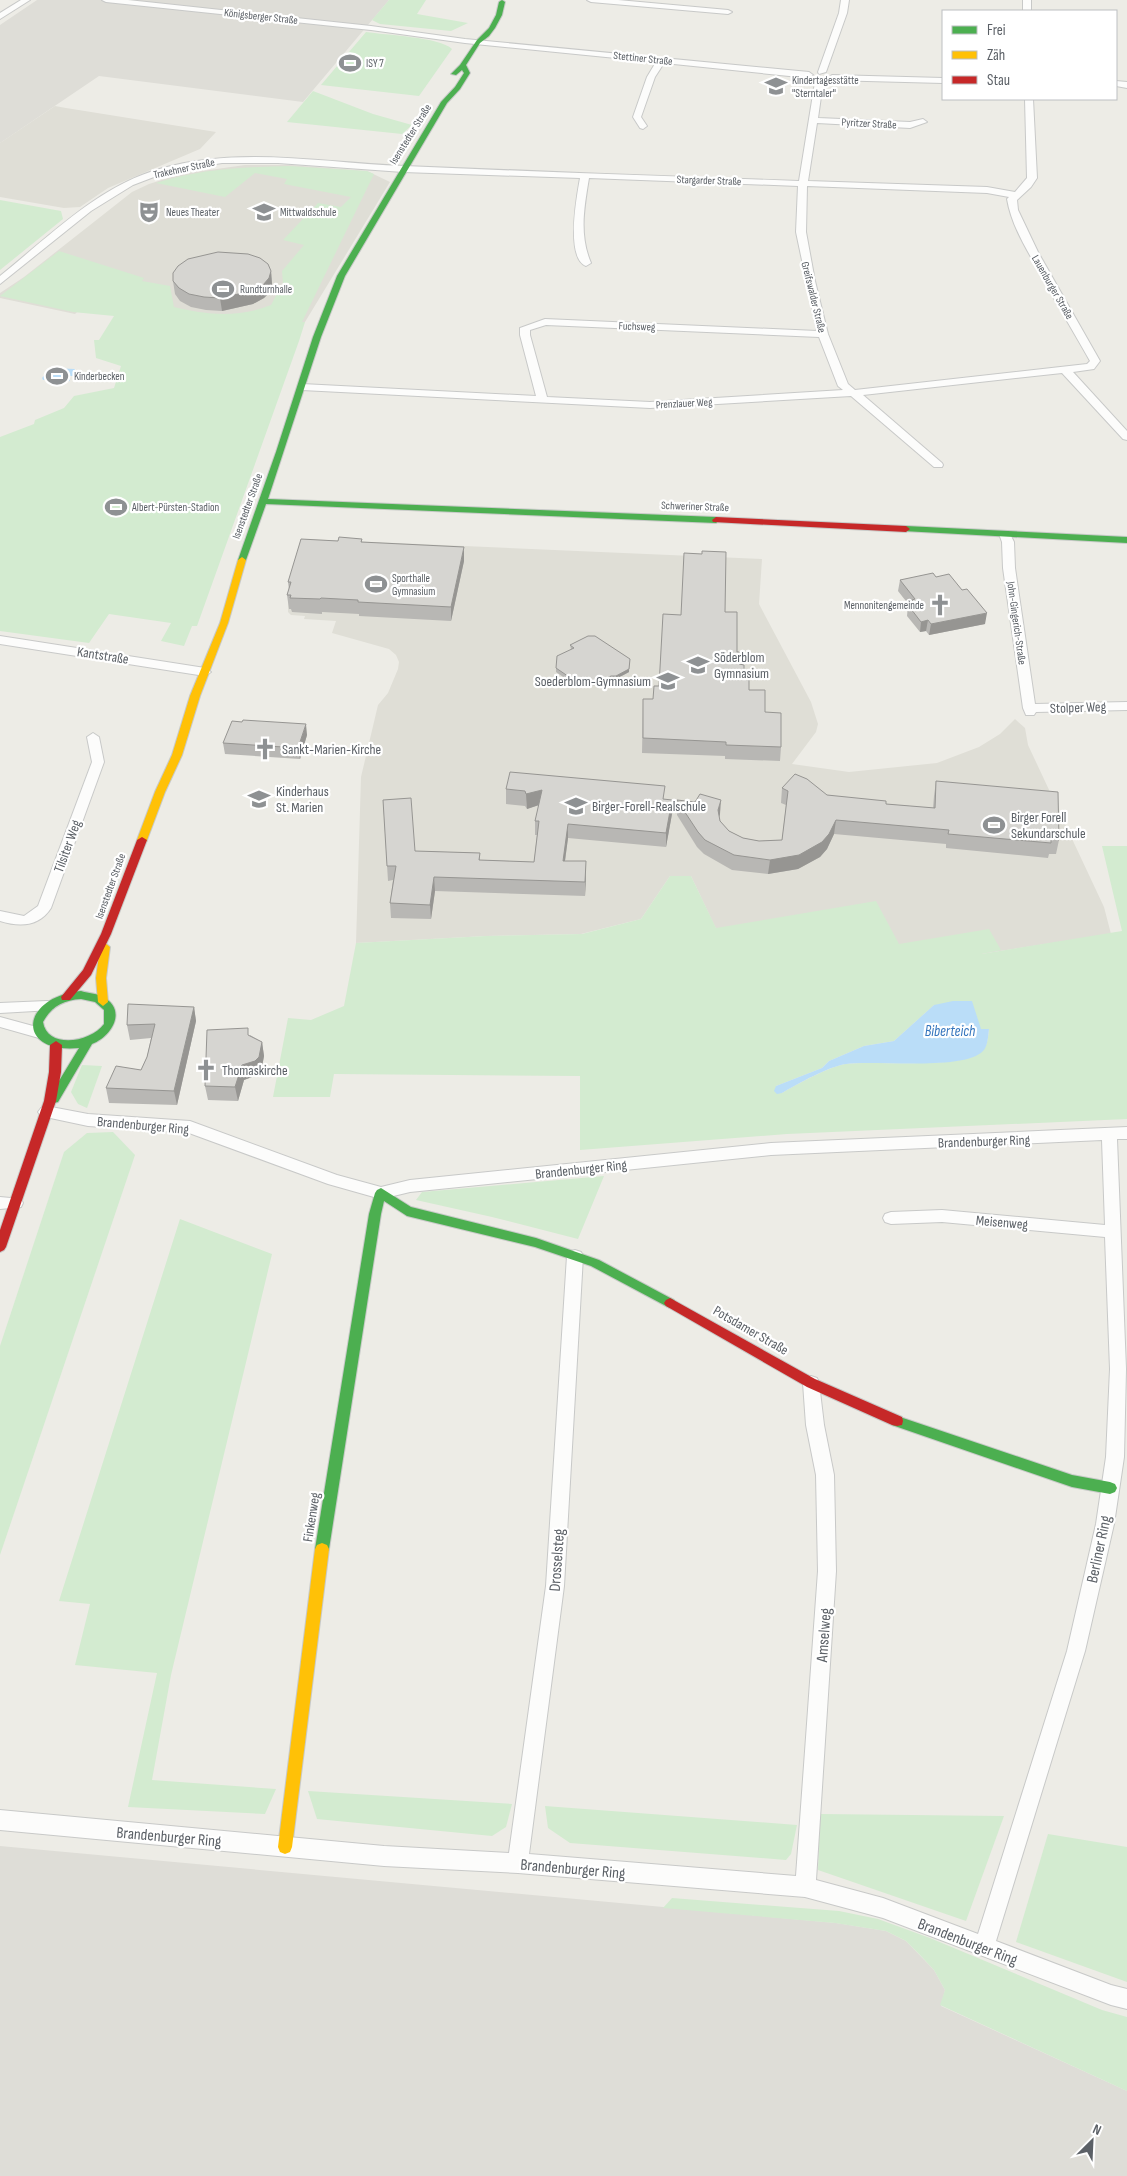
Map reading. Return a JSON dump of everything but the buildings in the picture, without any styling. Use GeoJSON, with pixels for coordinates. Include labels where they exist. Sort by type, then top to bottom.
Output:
{"type":"FeatureCollection","features":[{"type":"Feature","properties":{"kind":"street"},"geometry":{"type":"LineString","coordinates":[[0,17],[26,0]]}},
{"type":"Feature","properties":{"kind":"street","name":"Königsberger Straße"},"geometry":{"type":"LineString","coordinates":[[106,0],[416,33],[449,40],[478,41]]}},
{"type":"Feature","properties":{"kind":"street"},"geometry":{"type":"LineString","coordinates":[[591,0],[728,12]]}},
{"type":"Feature","properties":{"kind":"street","name":"Greifswalder Straße"},"geometry":{"type":"LineString","coordinates":[[844,0],[843,13],[820,77],[803,184],[801,232],[810,281],[823,334],[843,386],[864,400],[938,466]]}},
{"type":"Feature","properties":{"kind":"street","name":"Isenstedter Straße"},"geometry":{"type":"LineString","coordinates":[[66,997],[87,972],[106,934],[156,800],[177,755],[195,696],[222,630],[248,538],[263,501],[317,337],[343,271],[444,102],[446,86],[456,71],[464,66],[478,41],[476,33],[494,8],[503,1]]}},
{"type":"Feature","properties":{"kind":"street","name":"Stettiner Straße"},"geometry":{"type":"LineString","coordinates":[[478,41],[808,75],[811,80],[820,77]]}},
{"type":"Feature","properties":{"kind":"street"},"geometry":{"type":"LineString","coordinates":[[643,126],[637,117],[651,77],[660,60]]}},
{"type":"Feature","properties":{"kind":"street"},"geometry":{"type":"LineString","coordinates":[[820,77],[942,81]]}},
{"type":"Feature","properties":{"kind":"street"},"geometry":{"type":"LineString","coordinates":[[1016,195],[1028,186],[1032,178],[1029,100]]}},
{"type":"Feature","properties":{"kind":"street","name":"Pyritzer Straße"},"geometry":{"type":"LineString","coordinates":[[814,120],[910,125],[923,122]]}},
{"type":"Feature","properties":{"kind":"street","name":"Trakehner Straße"},"geometry":{"type":"LineString","coordinates":[[0,281],[82,214],[110,194],[130,183],[165,170],[191,164],[247,159],[403,169]]}},
{"type":"Feature","properties":{"kind":"street","name":"Stargarder Straße"},"geometry":{"type":"LineString","coordinates":[[403,169],[987,190],[1016,195]]}},
{"type":"Feature","properties":{"kind":"street"},"geometry":{"type":"LineString","coordinates":[[585,176],[578,216],[578,246],[586,263]]}},
{"type":"Feature","properties":{"kind":"street","name":"Lauenburger Straße"},"geometry":{"type":"LineString","coordinates":[[1016,195],[1011,203],[1014,215],[1035,257],[1095,360],[1090,367],[1065,370]]}},
{"type":"Feature","properties":{"kind":"street","name":"Fuchsweg"},"geometry":{"type":"LineString","coordinates":[[542,399],[525,328],[534,324],[545,322],[823,334]]}},
{"type":"Feature","properties":{"kind":"street"},"geometry":{"type":"LineString","coordinates":[[1065,370],[1127,437]]}},
{"type":"Feature","properties":{"kind":"street","name":"Prenzlauer Weg"},"geometry":{"type":"LineString","coordinates":[[302,387],[650,405],[852,393],[1065,370]]}},
{"type":"Feature","properties":{"kind":"street","name":"Schweriner Straße"},"geometry":{"type":"LineString","coordinates":[[263,501],[768,522],[1127,540]]}},
{"type":"Feature","properties":{"kind":"street","name":"John-Gingerich-Straße"},"geometry":{"type":"LineString","coordinates":[[1005,534],[1008,542],[1009,568],[1029,710]]}},
{"type":"Feature","properties":{"kind":"street","name":"Kantstraße"},"geometry":{"type":"LineString","coordinates":[[0,640],[205,672]]}},
{"type":"Feature","properties":{"kind":"street","name":"Stolper Weg"},"geometry":{"type":"LineString","coordinates":[[1029,710],[1127,706]]}},
{"type":"Feature","properties":{"kind":"street","name":"Tilsiter Weg"},"geometry":{"type":"LineString","coordinates":[[0,916],[11,920],[24,921],[36,917],[44,908],[98,762],[93,737]]}},
{"type":"Feature","properties":{"kind":"street","name":"Isenstedter Straße"},"geometry":{"type":"LineString","coordinates":[[104,1002],[101,978],[106,934]]}},
{"type":"Feature","properties":{"kind":"street"},"geometry":{"type":"LineString","coordinates":[[0,1008],[47,1006],[66,997],[88,996],[104,1002],[110,1012],[110,1024],[101,1035],[75,1046],[56,1045],[46,1040],[39,1033],[0,1022]]}},
{"type":"Feature","properties":{"kind":"street"},"geometry":{"type":"LineString","coordinates":[[39,1033],[37,1022],[40,1014],[47,1006]]}},
{"type":"Feature","properties":{"kind":"street"},"geometry":{"type":"LineString","coordinates":[[0,1247],[8,1203],[46,1112],[88,1042]]}},
{"type":"Feature","properties":{"kind":"street"},"geometry":{"type":"LineString","coordinates":[[46,1112],[55,1072],[56,1045]]}},
{"type":"Feature","properties":{"kind":"street","name":"Brandenburger Ring"},"geometry":{"type":"LineString","coordinates":[[46,1112],[88,1120],[190,1127],[334,1180],[381,1193],[410,1186],[771,1149],[1118,1134]]}},
{"type":"Feature","properties":{"kind":"street","name":"Berliner Ring"},"geometry":{"type":"LineString","coordinates":[[984,1948],[1076,1651],[1105,1524],[1115,1457],[1118,1370],[1113,1232],[1118,1134]]}},
{"type":"Feature","properties":{"kind":"street","name":"Potsdamer Straße"},"geometry":{"type":"LineString","coordinates":[[381,1193],[407,1211],[536,1243],[595,1263],[717,1328],[811,1383],[908,1426],[1072,1481],[1110,1488]]}},
{"type":"Feature","properties":{"kind":"street","name":"Finkenweg"},"geometry":{"type":"LineString","coordinates":[[285,1847],[323,1537],[375,1214],[381,1193]]}},
{"type":"Feature","properties":{"kind":"street","name":"Meisenweg"},"geometry":{"type":"LineString","coordinates":[[891,1218],[942,1216],[1113,1232]]}},
{"type":"Feature","properties":{"kind":"street","name":"Drosselsteg"},"geometry":{"type":"LineString","coordinates":[[518,1863],[555,1586],[575,1256]]}},
{"type":"Feature","properties":{"kind":"street","name":"Amselweg"},"geometry":{"type":"LineString","coordinates":[[806,1887],[828,1571],[825,1474],[815,1426],[811,1383]]}},
{"type":"Feature","properties":{"kind":"street","name":"Brandenburger Ring"},"geometry":{"type":"LineString","coordinates":[[0,1820],[384,1856],[518,1863],[806,1887],[883,1908],[984,1948],[1111,1995],[1127,1999]]}},
{"type":"Feature","properties":{"kind":"shaded area"},"geometry":{"type":"Polygon","coordinates":[[[37,0],[389,0],[303,102],[99,76],[0,143],[0,25],[37,0]]]}},
{"type":"Feature","properties":{"kind":"shaded area"},"geometry":{"type":"Polygon","coordinates":[[[55,106],[216,132],[200,149],[108,188],[80,207],[64,208],[0,197],[0,143],[55,106]]]}},
{"type":"Feature","properties":{"kind":"shaded area"},"geometry":{"type":"Polygon","coordinates":[[[245,165],[290,165],[367,171],[390,182],[305,322],[211,322],[78,311],[75,314],[0,298],[0,293],[24,277],[132,192],[149,184],[181,174],[245,165]]]}},
{"type":"Feature","properties":{"kind":"shaded area","name":"Söderblom Gymnasium"},"geometry":{"type":"Polygon","coordinates":[[[305,539],[762,559],[759,604],[811,702],[818,724],[816,732],[792,764],[849,772],[937,763],[979,747],[1000,734],[1015,719],[1025,728],[1028,745],[1104,907],[1111,934],[745,990],[691,876],[670,876],[641,919],[581,934],[486,936],[356,943],[361,777],[378,705],[388,693],[399,662],[396,655],[389,649],[332,633],[336,621],[304,619],[305,616],[291,615],[288,612],[288,596],[305,539]]]}},
{"type":"Feature","properties":{"kind":"shaded area"},"geometry":{"type":"Polygon","coordinates":[[[0,1846],[836,1923],[886,1931],[906,1941],[934,1970],[945,1990],[941,2006],[1127,2091],[1127,2176],[0,2176],[0,1846]]]}},
{"type":"Feature","properties":{"kind":"green space"},"geometry":{"type":"Polygon","coordinates":[[[389,0],[426,0],[417,14],[468,23],[451,31],[380,24],[372,20],[389,0]]]}},
{"type":"Feature","properties":{"kind":"green space"},"geometry":{"type":"Polygon","coordinates":[[[366,32],[425,39],[446,45],[452,49],[419,96],[321,85],[366,32]]]}},
{"type":"Feature","properties":{"kind":"green space"},"geometry":{"type":"Polygon","coordinates":[[[313,91],[373,114],[412,125],[402,134],[287,122],[313,91]]]}},
{"type":"Feature","properties":{"kind":"green space"},"geometry":{"type":"Polygon","coordinates":[[[289,166],[367,171],[374,174],[302,322],[305,322],[299,341],[197,626],[192,626],[184,646],[161,641],[171,623],[109,614],[89,643],[0,631],[0,437],[34,424],[35,420],[64,408],[74,396],[114,388],[121,366],[96,358],[94,340],[99,340],[114,316],[73,312],[0,296],[59,251],[144,278],[142,281],[170,286],[174,307],[222,314],[247,312],[271,305],[283,283],[282,271],[304,245],[283,240],[318,203],[341,207],[351,197],[284,184],[287,179],[255,173],[225,197],[156,183],[172,178],[222,170],[289,166]]]}},
{"type":"Feature","properties":{"kind":"green space"},"geometry":{"type":"Polygon","coordinates":[[[0,200],[61,211],[63,219],[0,270],[0,200]]]}},
{"type":"Feature","properties":{"kind":"green space"},"geometry":{"type":"Polygon","coordinates":[[[1102,846],[1127,846],[1127,1119],[787,1134],[580,1150],[580,1076],[334,1074],[330,1097],[273,1097],[288,1018],[311,1020],[344,1006],[356,943],[486,936],[582,934],[641,919],[670,876],[691,876],[716,928],[876,901],[899,944],[989,929],[1001,950],[981,954],[1122,931],[1102,846]],[[934,1005],[894,1041],[864,1046],[829,1061],[822,1068],[776,1086],[782,1093],[822,1072],[845,1064],[938,1062],[972,1057],[982,1051],[987,1044],[989,1029],[981,1029],[934,1005]]]}},
{"type":"Feature","properties":{"kind":"green space"},"geometry":{"type":"Polygon","coordinates":[[[82,1065],[102,1066],[87,1108],[78,1104],[71,1092],[82,1065]]]}},
{"type":"Feature","properties":{"kind":"green space"},"geometry":{"type":"Polygon","coordinates":[[[113,1132],[135,1155],[0,1555],[0,1346],[64,1152],[87,1133],[113,1132]]]}},
{"type":"Feature","properties":{"kind":"green space"},"geometry":{"type":"Polygon","coordinates":[[[604,1176],[578,1239],[416,1200],[422,1192],[604,1176]]]}},
{"type":"Feature","properties":{"kind":"green space"},"geometry":{"type":"Polygon","coordinates":[[[180,1219],[272,1254],[171,1675],[152,1780],[276,1789],[265,1814],[128,1807],[157,1673],[75,1665],[90,1604],[59,1601],[180,1219]]]}},
{"type":"Feature","properties":{"kind":"green space"},"geometry":{"type":"Polygon","coordinates":[[[308,1791],[512,1804],[506,1827],[492,1836],[317,1819],[308,1791]]]}},
{"type":"Feature","properties":{"kind":"green space"},"geometry":{"type":"Polygon","coordinates":[[[545,1806],[797,1825],[791,1854],[786,1860],[570,1843],[548,1828],[545,1806]]]}},
{"type":"Feature","properties":{"kind":"green space"},"geometry":{"type":"Polygon","coordinates":[[[820,1814],[1004,1816],[966,1921],[818,1870],[820,1814]]]}},
{"type":"Feature","properties":{"kind":"green space"},"geometry":{"type":"Polygon","coordinates":[[[1048,1834],[1127,1847],[1127,1982],[1016,1942],[1048,1834]]]}},
{"type":"Feature","properties":{"kind":"green space"},"geometry":{"type":"Polygon","coordinates":[[[672,1898],[839,1911],[878,1919],[930,1938],[1102,2010],[1127,2017],[1127,2091],[940,2005],[945,1990],[934,1970],[906,1941],[886,1931],[835,1923],[663,1908],[672,1898]]]}},
{"type":"Feature","properties":{"kind":"water","name":"Kinderbecken"},"geometry":{"type":"Polygon","coordinates":[[[51,368],[75,369],[74,376],[68,376],[70,381],[55,383],[58,380],[43,380],[42,378],[51,368]]]}},
{"type":"Feature","properties":{"kind":"water","name":"Biberteich"},"geometry":{"type":"Polygon","coordinates":[[[953,1001],[972,1001],[981,1029],[989,1029],[985,1049],[973,1057],[939,1063],[859,1063],[839,1065],[805,1080],[782,1093],[777,1094],[774,1091],[776,1086],[822,1068],[829,1061],[864,1046],[894,1041],[934,1005],[953,1001]]]}},
{"type":"Feature","properties":{"kind":"traffic: fast"},"geometry":{"type":"LineString","coordinates":[[454,74],[462,66],[479,41],[492,28],[499,15],[502,2]]}},
{"type":"Feature","properties":{"kind":"traffic: fast"},"geometry":{"type":"LineString","coordinates":[[242,560],[280,452],[317,337],[341,276],[444,102],[458,88],[467,73],[464,66]]}},
{"type":"Feature","properties":{"kind":"traffic: fast"},"geometry":{"type":"LineString","coordinates":[[263,501],[716,520]]}},
{"type":"Feature","properties":{"kind":"traffic: fast"},"geometry":{"type":"LineString","coordinates":[[906,529],[1127,540]]}},
{"type":"Feature","properties":{"kind":"traffic: fast"},"geometry":{"type":"LineString","coordinates":[[81,995],[98,999],[108,1007],[110,1018],[106,1029],[96,1038],[84,1043],[57,1043],[46,1038],[39,1031],[37,1022],[43,1012],[60,999],[81,995]]}},
{"type":"Feature","properties":{"kind":"traffic: fast"},"geometry":{"type":"LineString","coordinates":[[54,1099],[88,1042]]}},
{"type":"Feature","properties":{"kind":"traffic: fast"},"geometry":{"type":"LineString","coordinates":[[322,1549],[375,1214],[381,1193],[407,1211],[536,1243],[595,1263],[670,1303]]}},
{"type":"Feature","properties":{"kind":"traffic: fast"},"geometry":{"type":"LineString","coordinates":[[897,1421],[1072,1481],[1110,1488]]}},
{"type":"Feature","properties":{"kind":"traffic: slow"},"geometry":{"type":"LineString","coordinates":[[142,840],[160,792],[177,755],[195,696],[224,623],[242,560]]}},
{"type":"Feature","properties":{"kind":"traffic: slow"},"geometry":{"type":"LineString","coordinates":[[103,1002],[101,978],[105,947]]}},
{"type":"Feature","properties":{"kind":"traffic: slow"},"geometry":{"type":"LineString","coordinates":[[285,1847],[322,1549]]}},
{"type":"Feature","properties":{"kind":"traffic: jam"},"geometry":{"type":"LineString","coordinates":[[716,520],[906,529]]}},
{"type":"Feature","properties":{"kind":"traffic: jam"},"geometry":{"type":"LineString","coordinates":[[66,997],[87,972],[106,934],[142,840]]}},
{"type":"Feature","properties":{"kind":"traffic: jam"},"geometry":{"type":"LineString","coordinates":[[0,1247],[50,1101],[55,1072],[56,1045]]}},
{"type":"Feature","properties":{"kind":"traffic: jam"},"geometry":{"type":"LineString","coordinates":[[670,1303],[811,1383],[897,1421]]}},
{"type":"Feature","properties":{"kind":"place","name":"ISY 7"},"geometry":{"type":"Point","coordinates":[350,63]}},
{"type":"Feature","properties":{"kind":"place","name":"Kindertagesstätte \"Sterntaler\""},"geometry":{"type":"Point","coordinates":[776,86]}},
{"type":"Feature","properties":{"kind":"place","name":"Neues Theater"},"geometry":{"type":"Point","coordinates":[149,212]}},
{"type":"Feature","properties":{"kind":"place","name":"Mittwaldschule"},"geometry":{"type":"Point","coordinates":[264,212]}},
{"type":"Feature","properties":{"kind":"place","name":"Rundturnhalle"},"geometry":{"type":"Point","coordinates":[223,289]}},
{"type":"Feature","properties":{"kind":"place","name":"Kinderbecken"},"geometry":{"type":"Point","coordinates":[57,376]}},
{"type":"Feature","properties":{"kind":"place","name":"Albert-Pürsten-Stadion"},"geometry":{"type":"Point","coordinates":[116,507]}},
{"type":"Feature","properties":{"kind":"place","name":"Sporthalle Gymnasium"},"geometry":{"type":"Point","coordinates":[376,584]}},
{"type":"Feature","properties":{"kind":"place","name":"Mennonitengemeinde"},"geometry":{"type":"Point","coordinates":[940,605]}},
{"type":"Feature","properties":{"kind":"place","name":"Söderblom Gymnasium"},"geometry":{"type":"Point","coordinates":[698,665]}},
{"type":"Feature","properties":{"kind":"place","name":"Soederblom-Gymnasium"},"geometry":{"type":"Point","coordinates":[668,681]}},
{"type":"Feature","properties":{"kind":"place","name":"Sankt-Marien-Kirche"},"geometry":{"type":"Point","coordinates":[265,749]}},
{"type":"Feature","properties":{"kind":"place","name":"Kinderhaus St. Marien"},"geometry":{"type":"Point","coordinates":[259,799]}},
{"type":"Feature","properties":{"kind":"place","name":"Birger-Forell-Realschule"},"geometry":{"type":"Point","coordinates":[576,806]}},
{"type":"Feature","properties":{"kind":"place","name":"Birger Forell Sekundarschule"},"geometry":{"type":"Point","coordinates":[994,825]}},
{"type":"Feature","properties":{"kind":"place","name":"Thomaskirche"},"geometry":{"type":"Point","coordinates":[206,1070]}}]}
